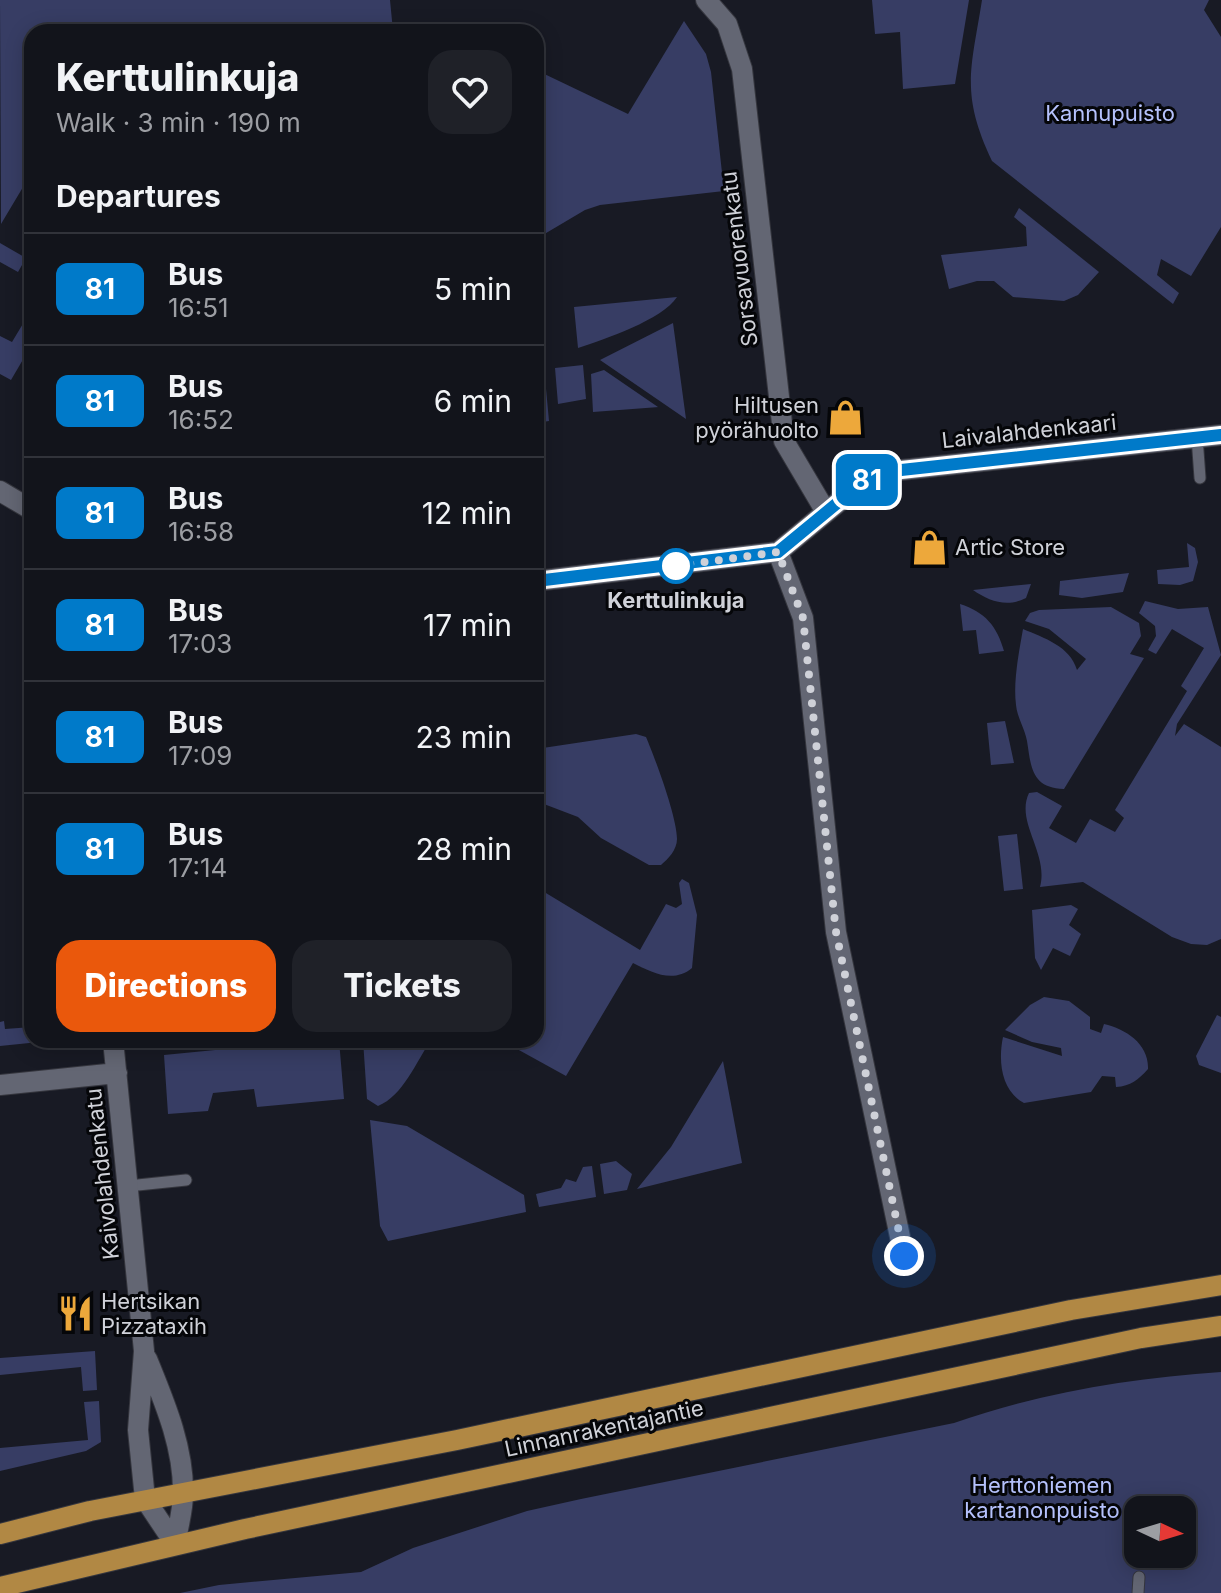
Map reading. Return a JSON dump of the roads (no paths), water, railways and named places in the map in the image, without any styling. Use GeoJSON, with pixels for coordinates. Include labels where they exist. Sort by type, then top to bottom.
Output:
{"type":"FeatureCollection","features":[{"type":"Feature","properties":{"kind":"main road","name":"Linnanrakentajantie"},"geometry":{"type":"LineString","coordinates":[[0,1534],[145,1499],[457,1440],[1071,1310],[1221,1285]]}},
{"type":"Feature","properties":{"kind":"main road","name":"Linnanrakentajantie"},"geometry":{"type":"LineString","coordinates":[[0,1587],[175,1544],[1141,1338],[1221,1326]]}},
{"type":"Feature","properties":{"kind":"street","name":"Sorsavuorenkatu"},"geometry":{"type":"LineString","coordinates":[[706,0],[727,24],[742,69],[784,441],[826,512]]}},
{"type":"Feature","properties":{"kind":"street","name":"Laivalahdenkaari"},"geometry":{"type":"LineString","coordinates":[[778,552],[864,481],[883,472],[1221,435]]}},
{"type":"Feature","properties":{"kind":"street"},"geometry":{"type":"LineString","coordinates":[[0,491],[24,505]]}},
{"type":"Feature","properties":{"kind":"street"},"geometry":{"type":"LineString","coordinates":[[544,580],[778,552],[803,618],[836,932],[904,1256]]}},
{"type":"Feature","properties":{"kind":"street","name":"Kaivolahdenkatu"},"geometry":{"type":"LineString","coordinates":[[114,1048],[144,1351],[138,1430],[145,1499],[175,1544]]}},
{"type":"Feature","properties":{"kind":"street"},"geometry":{"type":"LineString","coordinates":[[0,1085],[117,1073]]}},
{"type":"Feature","properties":{"kind":"street","name":"Kaivolahdenkatu"},"geometry":{"type":"LineString","coordinates":[[144,1351],[172,1424],[183,1493],[175,1544]]}},
{"type":"Feature","properties":{"kind":"lane"},"geometry":{"type":"LineString","coordinates":[[1197,437],[1200,478]]}},
{"type":"Feature","properties":{"kind":"lane"},"geometry":{"type":"LineString","coordinates":[[128,1186],[186,1180]]}},
{"type":"Feature","properties":{"kind":"lane"},"geometry":{"type":"LineString","coordinates":[[1138,1593],[1139,1577]]}},
{"type":"Feature","properties":{"kind":"place","name":"Hiltusen pyörähuolto"},"geometry":{"type":"Point","coordinates":[845,418]}},
{"type":"Feature","properties":{"kind":"place","name":"Artic Store"},"geometry":{"type":"Point","coordinates":[929,547]}},
{"type":"Feature","properties":{"kind":"place","name":"Kerttulinkuja"},"geometry":{"type":"Point","coordinates":[676,566]}},
{"type":"Feature","properties":{"kind":"place","name":"Hertsikan Pizzataxih"},"geometry":{"type":"Point","coordinates":[75,1314]}},
{"type":"Feature","properties":{"kind":"park label","name":"Kannupuisto"},"geometry":{"type":"Point","coordinates":[1110,113]}},
{"type":"Feature","properties":{"kind":"park label","name":"Herttoniemen kartanonpuisto"},"geometry":{"type":"Point","coordinates":[1042,1498]}}]}
